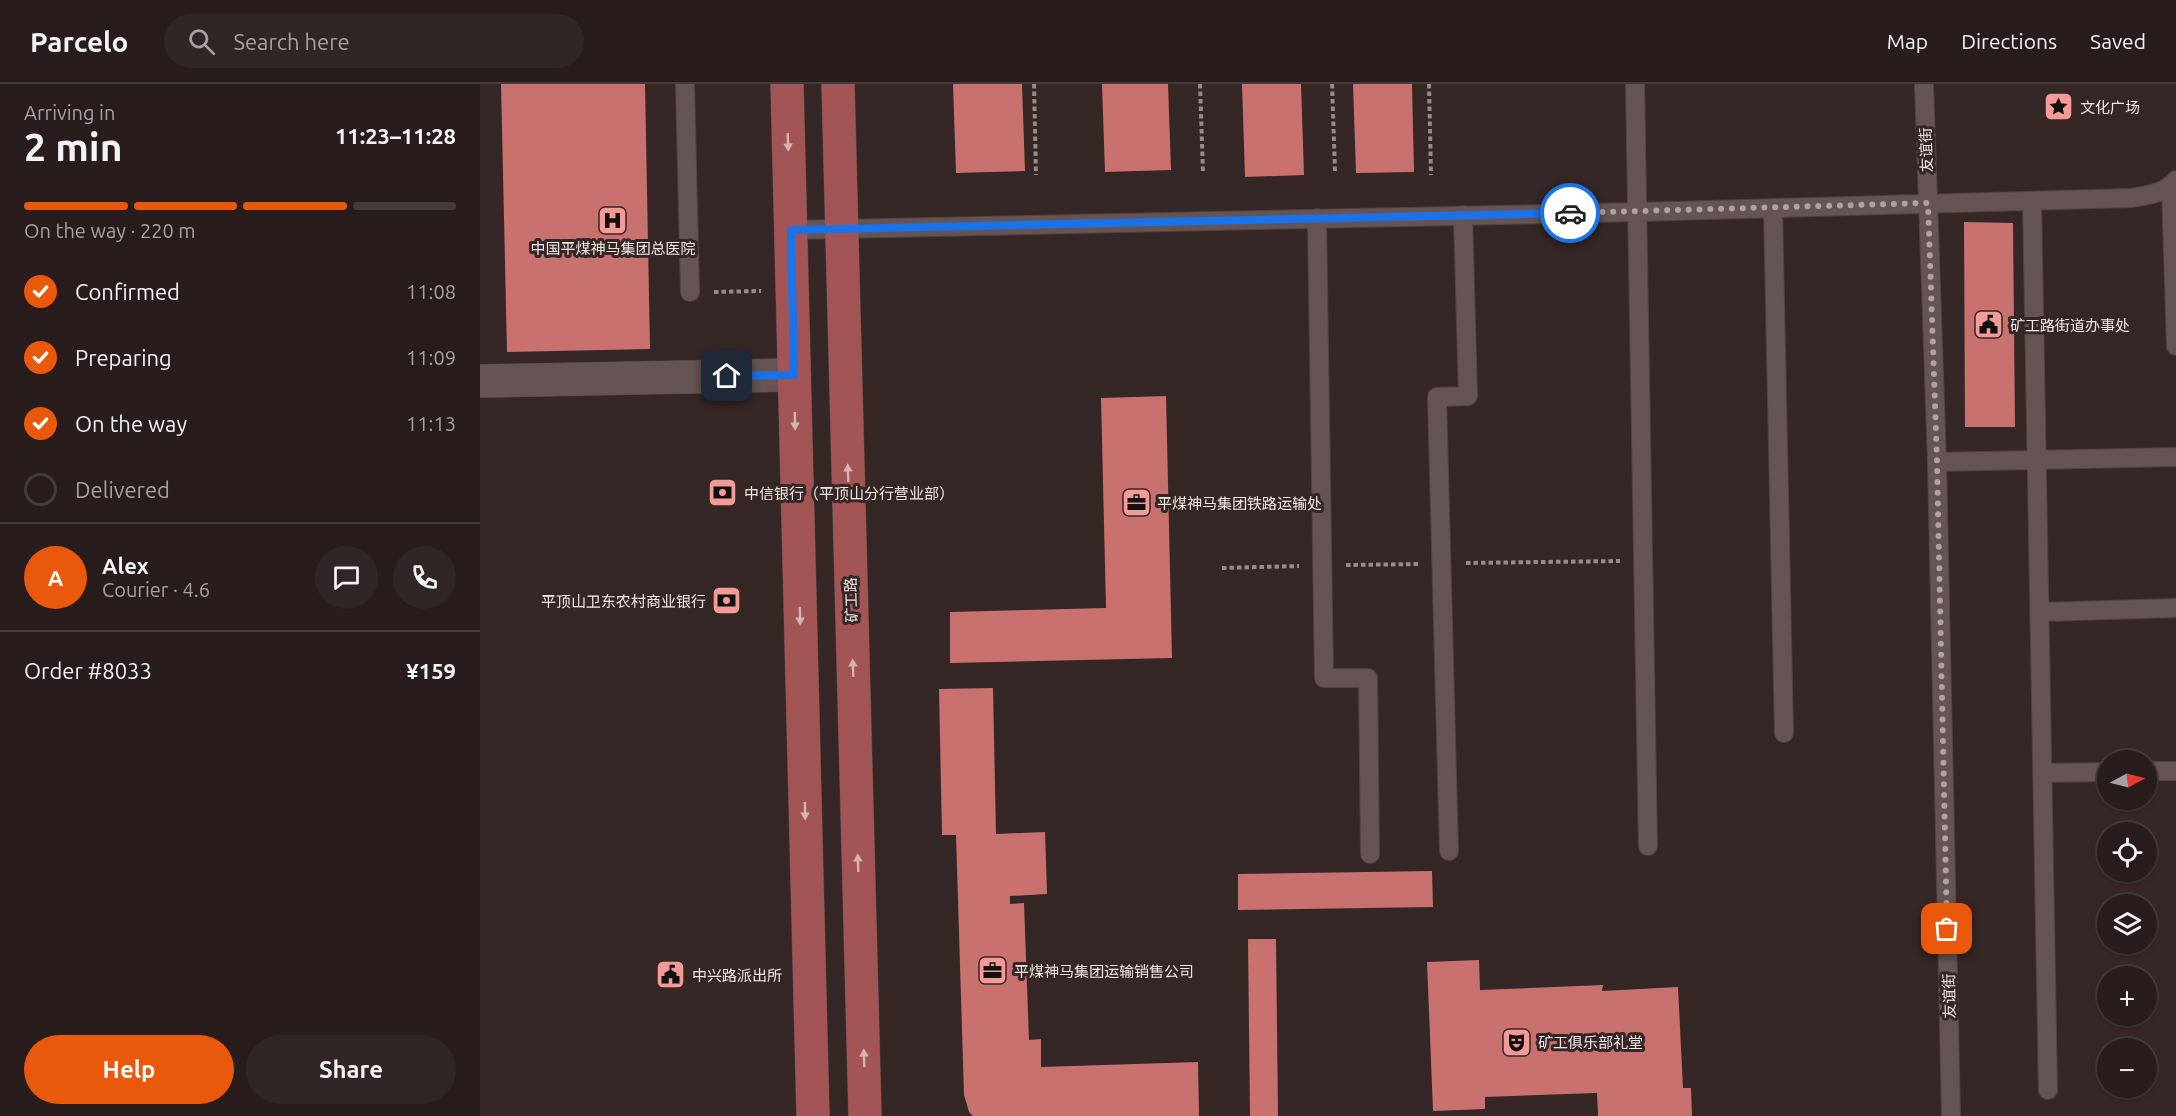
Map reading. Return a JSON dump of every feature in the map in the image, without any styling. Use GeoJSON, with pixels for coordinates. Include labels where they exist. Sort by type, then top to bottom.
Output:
{"type":"FeatureCollection","features":[{"type":"Feature","properties":{"kind":"main road"},"geometry":{"type":"LineString","coordinates":[[787,84],[813,1116]]}},
{"type":"Feature","properties":{"kind":"main road","name":"矿工路"},"geometry":{"type":"LineString","coordinates":[[838,84],[865,1116]]}},
{"type":"Feature","properties":{"kind":"street"},"geometry":{"type":"LineString","coordinates":[[480,381],[794,375]]}},
{"type":"Feature","properties":{"kind":"lane"},"geometry":{"type":"LineString","coordinates":[[685,84],[690,292]]}},
{"type":"Feature","properties":{"kind":"lane"},"geometry":{"type":"LineString","coordinates":[[1635,84],[1648,846]]}},
{"type":"Feature","properties":{"kind":"lane","name":"友谊街"},"geometry":{"type":"LineString","coordinates":[[1924,84],[1937,462],[1951,1116]]}},
{"type":"Feature","properties":{"kind":"lane"},"geometry":{"type":"LineString","coordinates":[[791,230],[1638,212],[2132,198],[2156,194],[2173,183]]}},
{"type":"Feature","properties":{"kind":"lane"},"geometry":{"type":"LineString","coordinates":[[2173,183],[2176,346]]}},
{"type":"Feature","properties":{"kind":"lane"},"geometry":{"type":"LineString","coordinates":[[2032,201],[2048,1090]]}},
{"type":"Feature","properties":{"kind":"lane"},"geometry":{"type":"LineString","coordinates":[[1773,208],[1784,733]]}},
{"type":"Feature","properties":{"kind":"lane"},"geometry":{"type":"LineString","coordinates":[[1449,851],[1437,397],[1468,396],[1463,215]]}},
{"type":"Feature","properties":{"kind":"lane"},"geometry":{"type":"LineString","coordinates":[[1317,218],[1324,678],[1368,678],[1370,854]]}},
{"type":"Feature","properties":{"kind":"lane"},"geometry":{"type":"LineString","coordinates":[[1937,462],[2176,457]]}},
{"type":"Feature","properties":{"kind":"lane"},"geometry":{"type":"LineString","coordinates":[[2041,612],[2176,608]]}},
{"type":"Feature","properties":{"kind":"lane"},"geometry":{"type":"LineString","coordinates":[[2157,771],[2176,771]]}},
{"type":"Feature","properties":{"kind":"lane"},"geometry":{"type":"LineString","coordinates":[[2044,773],[2097,772]]}},
{"type":"Feature","properties":{"kind":"path"},"geometry":{"type":"LineString","coordinates":[[1034,84],[1036,175]]}},
{"type":"Feature","properties":{"kind":"path"},"geometry":{"type":"LineString","coordinates":[[1200,84],[1203,173]]}},
{"type":"Feature","properties":{"kind":"path"},"geometry":{"type":"LineString","coordinates":[[1332,84],[1335,171]]}},
{"type":"Feature","properties":{"kind":"path"},"geometry":{"type":"LineString","coordinates":[[1429,84],[1431,175]]}},
{"type":"Feature","properties":{"kind":"path"},"geometry":{"type":"LineString","coordinates":[[690,292],[792,290]]}},
{"type":"Feature","properties":{"kind":"building"},"geometry":{"type":"Polygon","coordinates":[[[501,84],[645,84],[650,349],[507,352],[501,84]]]}},
{"type":"Feature","properties":{"kind":"building"},"geometry":{"type":"Polygon","coordinates":[[[953,84],[1022,84],[1025,171],[956,173],[953,84]]]}},
{"type":"Feature","properties":{"kind":"building"},"geometry":{"type":"Polygon","coordinates":[[[1102,84],[1168,84],[1171,170],[1105,172],[1102,84]]]}},
{"type":"Feature","properties":{"kind":"building"},"geometry":{"type":"Polygon","coordinates":[[[1242,84],[1301,84],[1304,175],[1245,177],[1242,84]]]}},
{"type":"Feature","properties":{"kind":"building"},"geometry":{"type":"Polygon","coordinates":[[[1353,84],[1412,84],[1414,172],[1356,173],[1353,84]]]}},
{"type":"Feature","properties":{"kind":"building","name":"矿工路街道办事处"},"geometry":{"type":"Polygon","coordinates":[[[1964,222],[2013,223],[2015,427],[1965,427],[1964,222]]]}},
{"type":"Feature","properties":{"kind":"building","name":"平煤神马集团铁路运输处"},"geometry":{"type":"Polygon","coordinates":[[[1166,396],[1172,658],[950,663],[950,612],[1106,608],[1101,398],[1166,396]]]}},
{"type":"Feature","properties":{"kind":"building","name":"平煤神马集团运输销售公司"},"geometry":{"type":"Polygon","coordinates":[[[993,688],[996,834],[1045,832],[1047,894],[1010,896],[1010,904],[1024,903],[1029,1040],[1041,1039],[1041,1067],[1198,1062],[1199,1116],[973,1116],[969,1112],[964,1095],[956,835],[942,835],[939,689],[993,688]]]}},
{"type":"Feature","properties":{"kind":"building"},"geometry":{"type":"Polygon","coordinates":[[[1432,871],[1433,907],[1238,910],[1238,874],[1432,871]]]}},
{"type":"Feature","properties":{"kind":"building"},"geometry":{"type":"Polygon","coordinates":[[[1248,939],[1276,939],[1278,1116],[1250,1116],[1248,939]]]}},
{"type":"Feature","properties":{"kind":"building","name":"矿工俱乐部礼堂"},"geometry":{"type":"Polygon","coordinates":[[[1479,960],[1480,990],[1603,985],[1602,991],[1678,987],[1683,1088],[1691,1088],[1692,1116],[1598,1116],[1597,1093],[1485,1097],[1485,1109],[1433,1111],[1427,962],[1479,960]]]}},
{"type":"Feature","properties":{"kind":"way so far"},"geometry":{"type":"LineString","coordinates":[[1570,213],[1928,203],[1937,462],[1947,929]]}},
{"type":"Feature","properties":{"kind":"place","name":"文化广场"},"geometry":{"type":"Point","coordinates":[2059,107]}},
{"type":"Feature","properties":{"kind":"place","name":"中国平煤神马集团总医院"},"geometry":{"type":"Point","coordinates":[613,221]}},
{"type":"Feature","properties":{"kind":"place","name":"矿工路街道办事处"},"geometry":{"type":"Point","coordinates":[1989,325]}},
{"type":"Feature","properties":{"kind":"place","name":"中信银行（平顶山分行营业部）"},"geometry":{"type":"Point","coordinates":[723,493]}},
{"type":"Feature","properties":{"kind":"place","name":"平煤神马集团铁路运输处"},"geometry":{"type":"Point","coordinates":[1136,503]}},
{"type":"Feature","properties":{"kind":"place","name":"平顶山卫东农村商业银行"},"geometry":{"type":"Point","coordinates":[727,601]}},
{"type":"Feature","properties":{"kind":"place","name":"平煤神马集团运输销售公司"},"geometry":{"type":"Point","coordinates":[993,971]}},
{"type":"Feature","properties":{"kind":"place","name":"中兴路派出所"},"geometry":{"type":"Point","coordinates":[671,975]}},
{"type":"Feature","properties":{"kind":"place","name":"矿工俱乐部礼堂"},"geometry":{"type":"Point","coordinates":[1517,1042]}},
{"type":"Feature","properties":{"kind":"route"},"geometry":{"type":"LineString","coordinates":[[727,376],[794,375],[791,230],[1570,213]]}}]}
